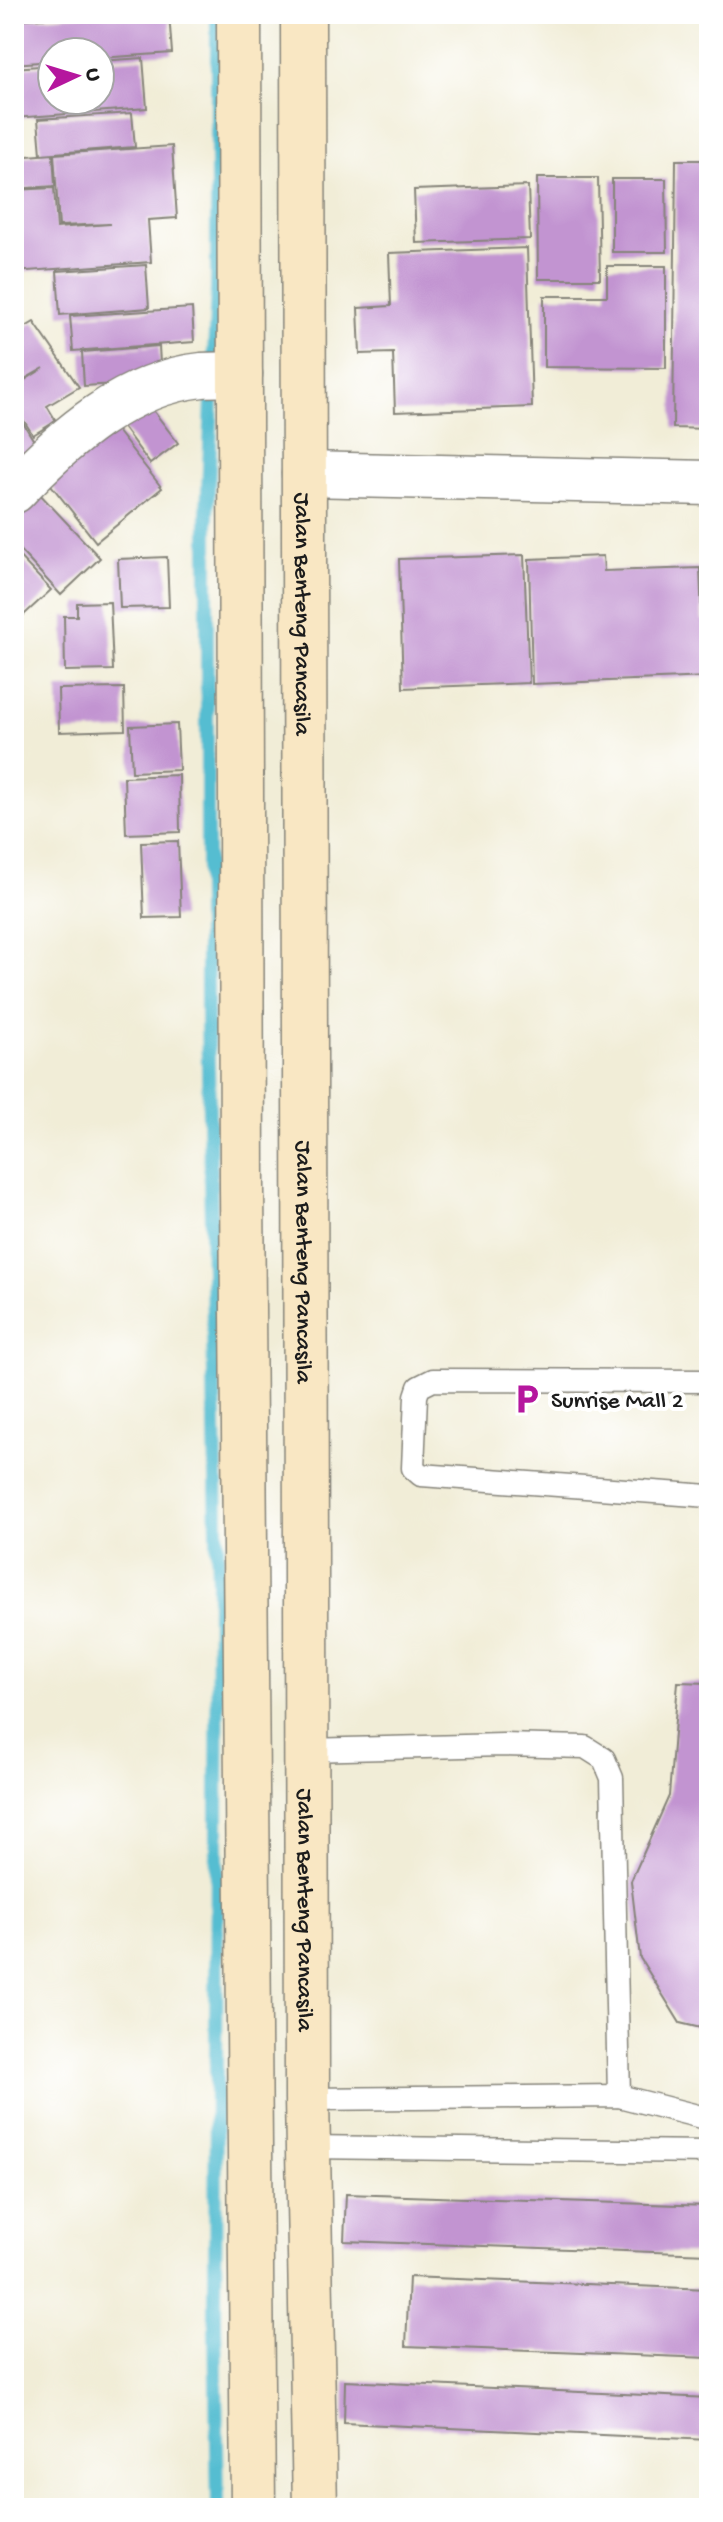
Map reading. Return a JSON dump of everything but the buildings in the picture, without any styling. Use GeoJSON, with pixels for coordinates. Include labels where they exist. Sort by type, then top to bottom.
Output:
{"type":"FeatureCollection","features":[{"type":"Feature","properties":{"kind":"street"},"geometry":{"type":"LineString","coordinates":[[239,14],[222,374],[240,471],[242,1188],[253,2508]]}},
{"type":"Feature","properties":{"kind":"street","name":"Jalan Benteng Pancasila"},"geometry":{"type":"LineString","coordinates":[[303,14],[307,2099],[315,2508]]}},
{"type":"Feature","properties":{"kind":"street"},"geometry":{"type":"LineString","coordinates":[[14,491],[57,445],[105,412],[150,390],[222,374]]}},
{"type":"Feature","properties":{"kind":"street"},"geometry":{"type":"LineString","coordinates":[[240,471],[709,483]]}},
{"type":"Feature","properties":{"kind":"street"},"geometry":{"type":"LineString","coordinates":[[242,1188],[306,1188]]}},
{"type":"Feature","properties":{"kind":"lane"},"geometry":{"type":"LineString","coordinates":[[709,1381],[433,1380],[419,1387],[416,1396],[413,1468],[421,1475],[709,1496]]}},
{"type":"Feature","properties":{"kind":"lane"},"geometry":{"type":"LineString","coordinates":[[307,1750],[503,1745],[585,1747],[604,1759],[612,1778],[619,2096]]}},
{"type":"Feature","properties":{"kind":"lane"},"geometry":{"type":"LineString","coordinates":[[307,2099],[619,2096],[709,2119]]}},
{"type":"Feature","properties":{"kind":"lane"},"geometry":{"type":"LineString","coordinates":[[308,2147],[709,2152]]}},
{"type":"Feature","properties":{"kind":"waterway"},"geometry":{"type":"LineString","coordinates":[[217,14],[217,289],[207,514],[207,1013],[218,1582],[215,2322],[218,2508]]}},
{"type":"Feature","properties":{"kind":"place","name":"Sunrise Mall 2"},"geometry":{"type":"Point","coordinates":[527,1399]}}]}
